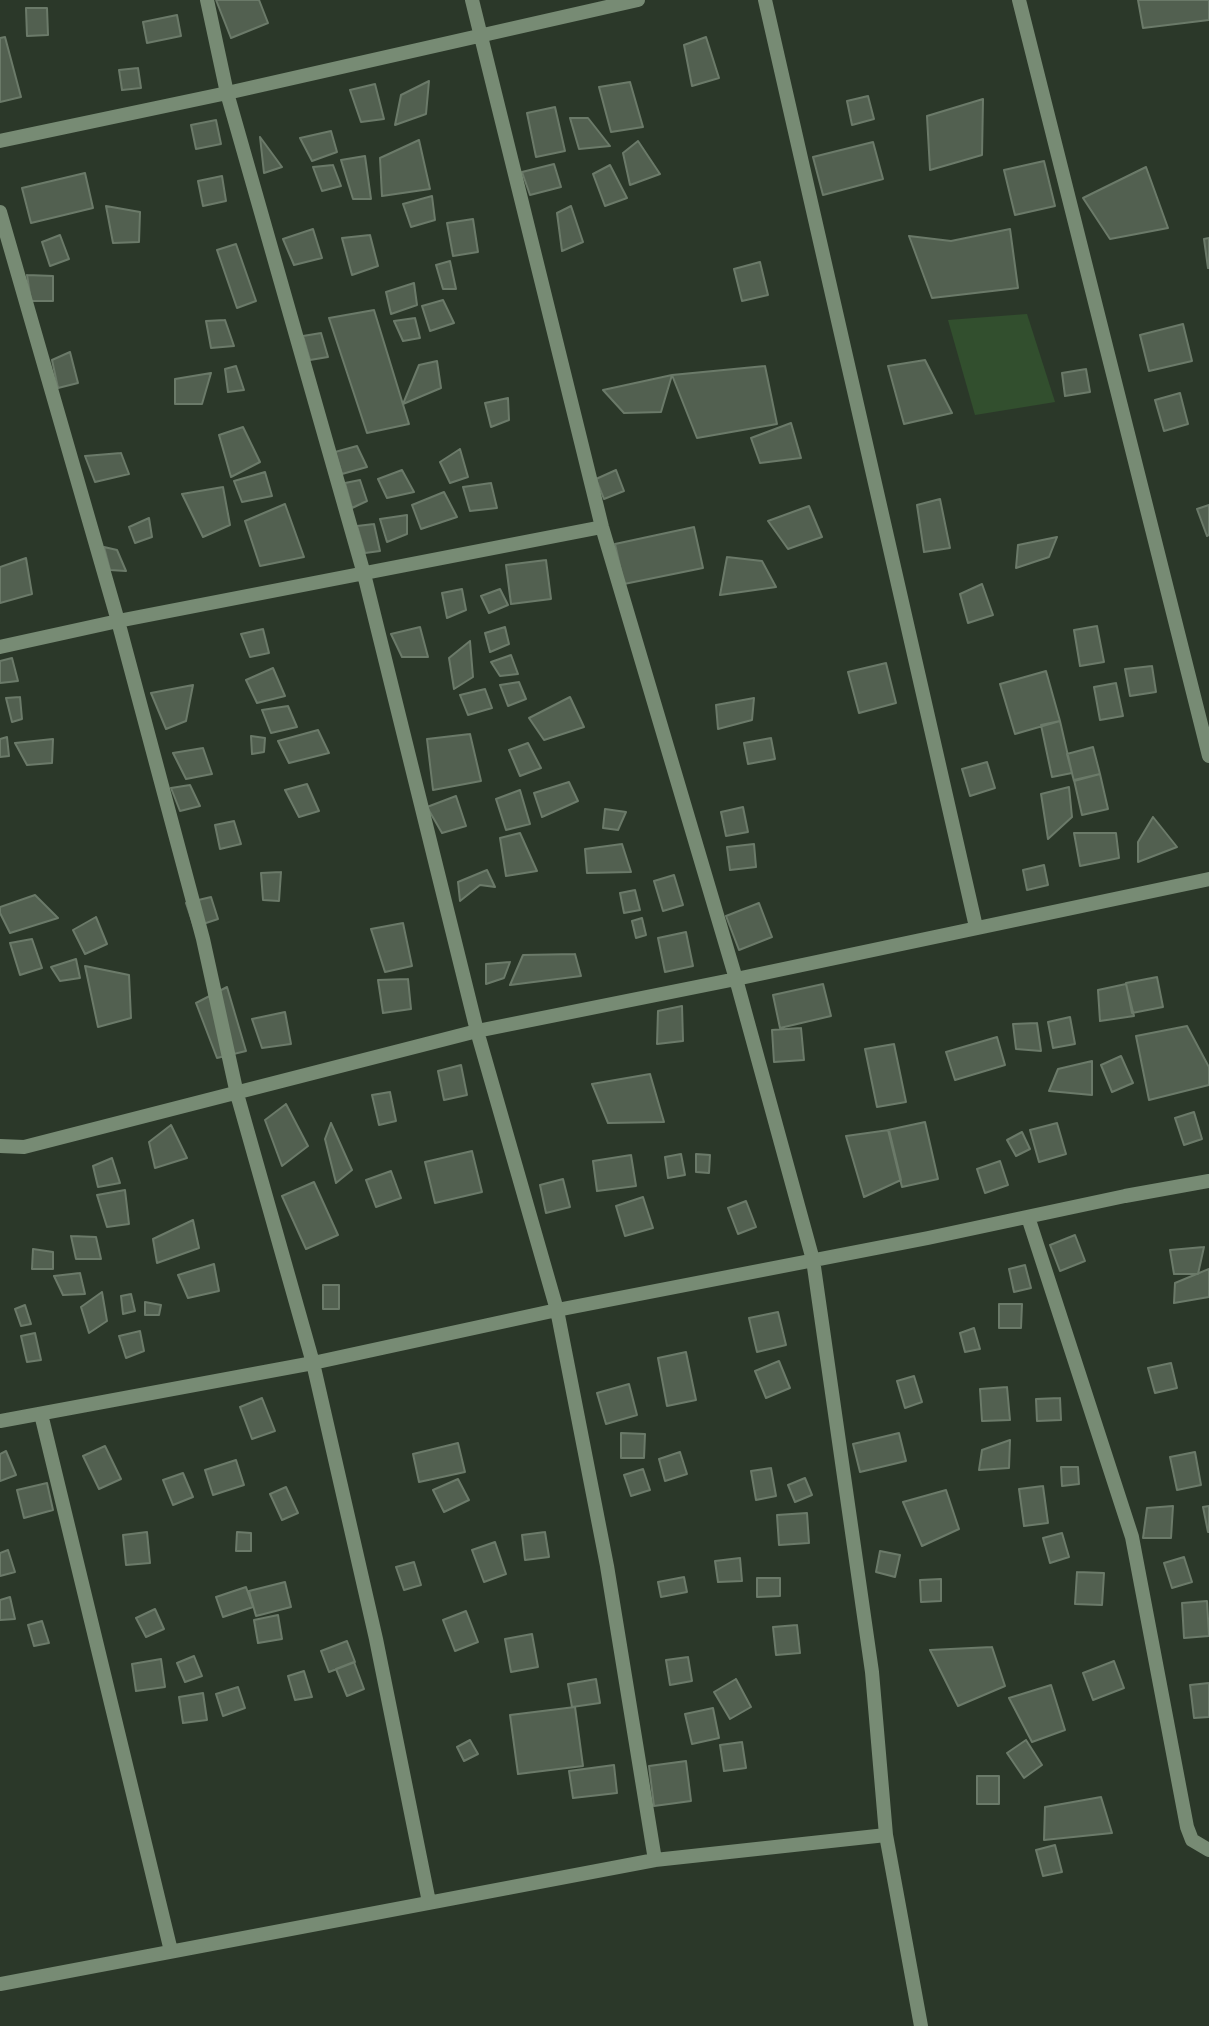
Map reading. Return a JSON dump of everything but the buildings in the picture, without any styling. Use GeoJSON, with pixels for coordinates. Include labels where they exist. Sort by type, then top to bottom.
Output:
{"type":"FeatureCollection","features":[{"type":"Feature","properties":{"kind":"street"},"geometry":{"type":"LineString","coordinates":[[207,0],[227,93],[364,574],[477,1031],[557,1310],[607,1566],[655,1860]]}},
{"type":"Feature","properties":{"kind":"street"},"geometry":{"type":"LineString","coordinates":[[472,0],[602,527],[736,979],[813,1260],[872,1672],[886,1835],[921,2026]]}},
{"type":"Feature","properties":{"kind":"street"},"geometry":{"type":"LineString","coordinates":[[0,141],[227,93],[638,0]]}},
{"type":"Feature","properties":{"kind":"street"},"geometry":{"type":"LineString","coordinates":[[765,0],[976,927]]}},
{"type":"Feature","properties":{"kind":"street"},"geometry":{"type":"LineString","coordinates":[[1019,0],[1209,755]]}},
{"type":"Feature","properties":{"kind":"street"},"geometry":{"type":"LineString","coordinates":[[0,212],[118,621],[204,939],[237,1094],[313,1363],[376,1639],[429,1902]]}},
{"type":"Feature","properties":{"kind":"street"},"geometry":{"type":"LineString","coordinates":[[0,647],[118,621],[602,527]]}},
{"type":"Feature","properties":{"kind":"street"},"geometry":{"type":"LineString","coordinates":[[0,1146],[24,1147],[477,1031],[1209,879]]}},
{"type":"Feature","properties":{"kind":"street"},"geometry":{"type":"LineString","coordinates":[[0,1421],[313,1363],[557,1310],[1209,1181]]}},
{"type":"Feature","properties":{"kind":"street"},"geometry":{"type":"LineString","coordinates":[[1028,1217],[1132,1537],[1186,1827],[1192,1840],[1209,1850]]}},
{"type":"Feature","properties":{"kind":"street"},"geometry":{"type":"LineString","coordinates":[[41,1414],[171,1951]]}},
{"type":"Feature","properties":{"kind":"street"},"geometry":{"type":"LineString","coordinates":[[0,1984],[655,1860],[886,1835]]}},
{"type":"Feature","properties":{"kind":"green space"},"geometry":{"type":"Polygon","coordinates":[[[1027,314],[1055,402],[975,415],[948,320],[1027,314]]]}}]}
